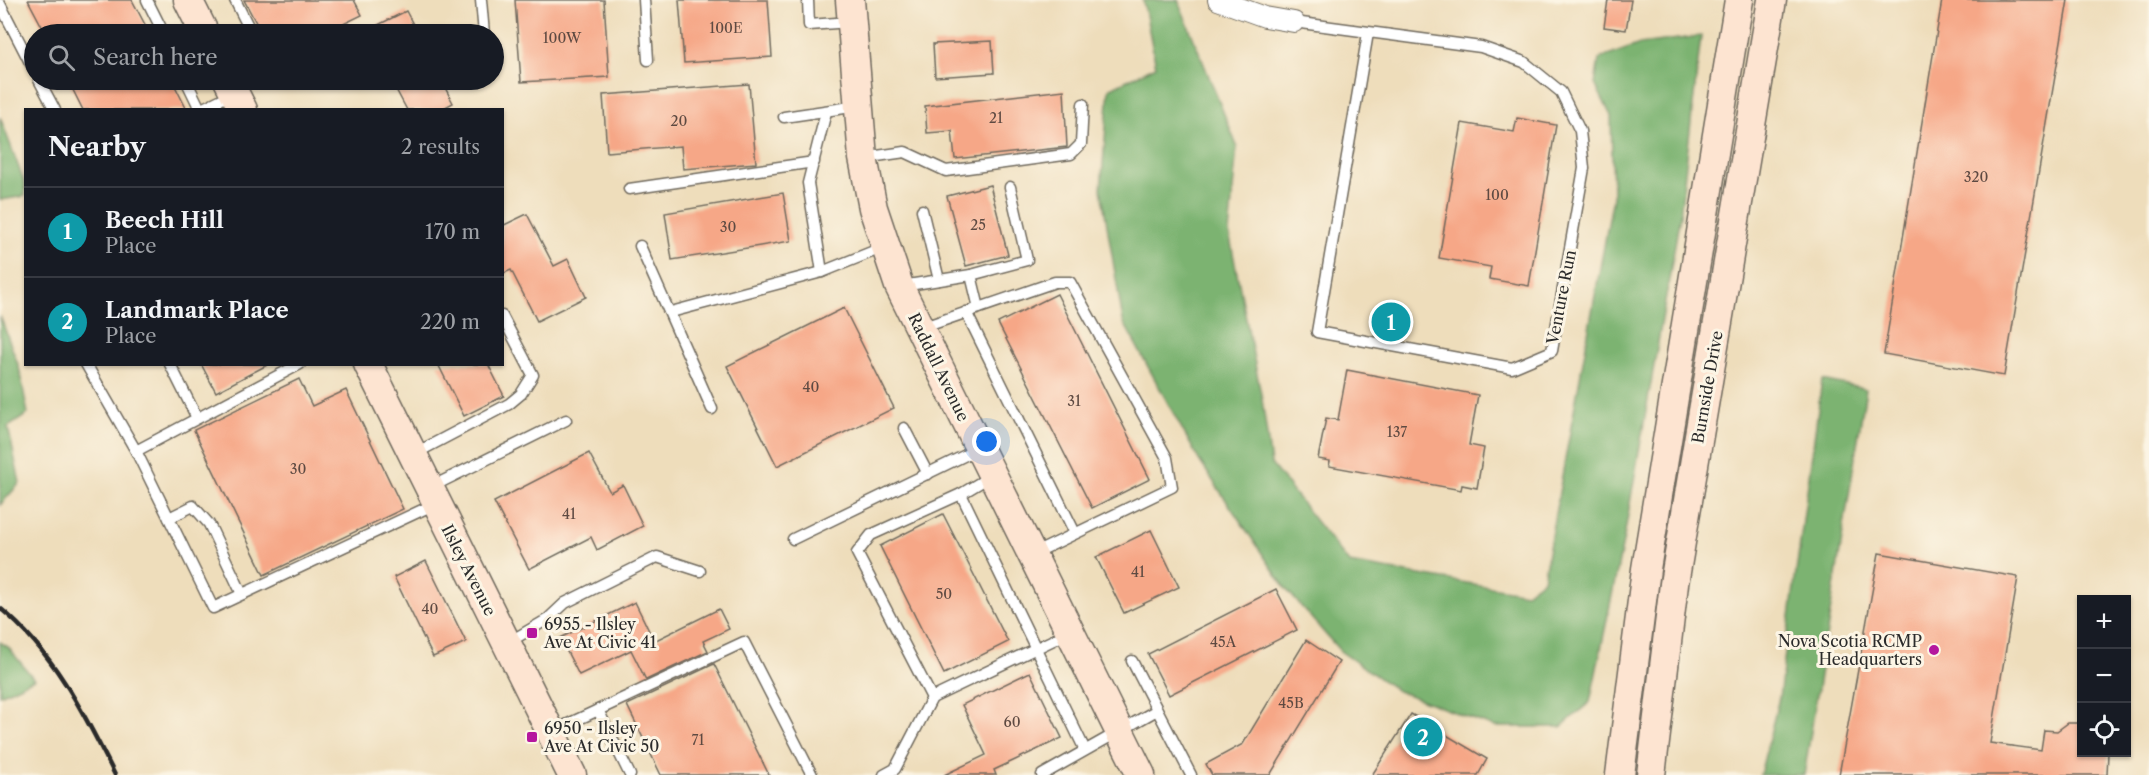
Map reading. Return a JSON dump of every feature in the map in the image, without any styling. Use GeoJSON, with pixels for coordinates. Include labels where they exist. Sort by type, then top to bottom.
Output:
{"type":"FeatureCollection","features":[{"type":"Feature","properties":{"kind":"main road"},"geometry":{"type":"LineString","coordinates":[[188,0],[200,24]]}},
{"type":"Feature","properties":{"kind":"main road","name":"Burnside Drive"},"geometry":{"type":"LineString","coordinates":[[1620,775],[1646,569],[1739,0]]}},
{"type":"Feature","properties":{"kind":"main road","name":"Burnside Drive"},"geometry":{"type":"LineString","coordinates":[[1651,775],[1674,584],[1772,0]]}},
{"type":"Feature","properties":{"kind":"main road","name":"Raddall Avenue"},"geometry":{"type":"LineString","coordinates":[[851,11],[862,158],[873,208],[899,286],[1136,773]]}},
{"type":"Feature","properties":{"kind":"main road","name":"Ilsley Avenue"},"geometry":{"type":"LineString","coordinates":[[372,366],[411,456],[572,775]]}},
{"type":"Feature","properties":{"kind":"street","name":"Venture Run"},"geometry":{"type":"LineString","coordinates":[[1218,0],[1266,17],[1294,22]]}},
{"type":"Feature","properties":{"kind":"lane"},"geometry":{"type":"LineString","coordinates":[[147,0],[159,24]]}},
{"type":"Feature","properties":{"kind":"lane"},"geometry":{"type":"LineString","coordinates":[[236,0],[247,24]]}},
{"type":"Feature","properties":{"kind":"lane"},"geometry":{"type":"LineString","coordinates":[[481,0],[483,24]]}},
{"type":"Feature","properties":{"kind":"lane"},"geometry":{"type":"LineString","coordinates":[[644,0],[648,60]]}},
{"type":"Feature","properties":{"kind":"lane"},"geometry":{"type":"LineString","coordinates":[[808,0],[810,25],[851,11]]}},
{"type":"Feature","properties":{"kind":"lane"},"geometry":{"type":"LineString","coordinates":[[0,4],[24,51]]}},
{"type":"Feature","properties":{"kind":"lane","name":"Venture Run"},"geometry":{"type":"LineString","coordinates":[[1294,22],[1481,47],[1524,62],[1561,92],[1580,131],[1584,168],[1552,351],[1512,368],[1317,332],[1368,33]]}},
{"type":"Feature","properties":{"kind":"lane"},"geometry":{"type":"LineString","coordinates":[[44,90],[54,108]]}},
{"type":"Feature","properties":{"kind":"lane"},"geometry":{"type":"LineString","coordinates":[[190,90],[199,108]]}},
{"type":"Feature","properties":{"kind":"lane"},"geometry":{"type":"LineString","coordinates":[[201,108],[235,94]]}},
{"type":"Feature","properties":{"kind":"lane"},"geometry":{"type":"LineString","coordinates":[[862,158],[905,152],[946,171],[1071,154],[1081,144],[1083,104]]}},
{"type":"Feature","properties":{"kind":"lane"},"geometry":{"type":"LineString","coordinates":[[784,117],[858,106]]}},
{"type":"Feature","properties":{"kind":"lane"},"geometry":{"type":"LineString","coordinates":[[822,272],[808,183],[826,112]]}},
{"type":"Feature","properties":{"kind":"lane"},"geometry":{"type":"LineString","coordinates":[[628,189],[813,162]]}},
{"type":"Feature","properties":{"kind":"lane"},"geometry":{"type":"LineString","coordinates":[[899,286],[971,275],[1027,260],[1010,187]]}},
{"type":"Feature","properties":{"kind":"lane"},"geometry":{"type":"LineString","coordinates":[[922,210],[939,280]]}},
{"type":"Feature","properties":{"kind":"lane"},"geometry":{"type":"LineString","coordinates":[[640,246],[712,409]]}},
{"type":"Feature","properties":{"kind":"lane"},"geometry":{"type":"LineString","coordinates":[[671,312],[822,272],[885,247]]}},
{"type":"Feature","properties":{"kind":"lane"},"geometry":{"type":"LineString","coordinates":[[971,275],[979,308]]}},
{"type":"Feature","properties":{"kind":"lane"},"geometry":{"type":"LineString","coordinates":[[921,328],[1055,282],[1070,282],[1167,458],[1172,487],[1030,555]]}},
{"type":"Feature","properties":{"kind":"lane"},"geometry":{"type":"LineString","coordinates":[[966,312],[1075,533]]}},
{"type":"Feature","properties":{"kind":"lane"},"geometry":{"type":"LineString","coordinates":[[411,456],[509,404],[522,394],[534,375],[504,320]]}},
{"type":"Feature","properties":{"kind":"lane"},"geometry":{"type":"LineString","coordinates":[[87,366],[136,452],[213,608],[432,496],[566,420]]}},
{"type":"Feature","properties":{"kind":"lane"},"geometry":{"type":"LineString","coordinates":[[171,366],[197,418]]}},
{"type":"Feature","properties":{"kind":"lane"},"geometry":{"type":"LineString","coordinates":[[136,452],[296,366]]}},
{"type":"Feature","properties":{"kind":"lane"},"geometry":{"type":"LineString","coordinates":[[904,428],[928,474]]}},
{"type":"Feature","properties":{"kind":"lane"},"geometry":{"type":"LineString","coordinates":[[793,539],[978,449]]}},
{"type":"Feature","properties":{"kind":"lane"},"geometry":{"type":"LineString","coordinates":[[932,698],[857,553],[871,535],[961,494],[991,476]]}},
{"type":"Feature","properties":{"kind":"lane"},"geometry":{"type":"LineString","coordinates":[[961,494],[1085,750]]}},
{"type":"Feature","properties":{"kind":"lane"},"geometry":{"type":"LineString","coordinates":[[169,518],[193,506],[209,524],[242,594]]}},
{"type":"Feature","properties":{"kind":"lane"},"geometry":{"type":"LineString","coordinates":[[506,644],[548,619],[565,603],[657,556],[700,571]]}},
{"type":"Feature","properties":{"kind":"lane"},"geometry":{"type":"LineString","coordinates":[[884,775],[895,769],[932,698],[1068,633]]}},
{"type":"Feature","properties":{"kind":"lane"},"geometry":{"type":"LineString","coordinates":[[550,733],[744,642],[812,775]]}},
{"type":"Feature","properties":{"kind":"lane"},"geometry":{"type":"LineString","coordinates":[[1132,661],[1191,775]]}},
{"type":"Feature","properties":{"kind":"lane"},"geometry":{"type":"LineString","coordinates":[[598,710],[630,775]]}},
{"type":"Feature","properties":{"kind":"lane"},"geometry":{"type":"LineString","coordinates":[[1042,775],[1157,710]]}},
{"type":"Feature","properties":{"kind":"green space"},"geometry":{"type":"Polygon","coordinates":[[[1143,0],[1178,0],[1237,146],[1229,233],[1262,399],[1271,464],[1349,563],[1526,593],[1543,580],[1613,197],[1611,116],[1595,84],[1599,59],[1640,44],[1701,36],[1680,216],[1625,532],[1590,702],[1561,727],[1494,727],[1398,691],[1340,651],[1286,589],[1199,460],[1123,321],[1101,189],[1109,89],[1156,66],[1143,0]]]}},
{"type":"Feature","properties":{"kind":"green space"},"geometry":{"type":"Polygon","coordinates":[[[0,117],[24,181],[24,196],[0,200],[0,117]]]}},
{"type":"Feature","properties":{"kind":"green space"},"geometry":{"type":"Polygon","coordinates":[[[0,316],[19,367],[28,414],[8,427],[20,483],[0,505],[0,316]]]}},
{"type":"Feature","properties":{"kind":"green space"},"geometry":{"type":"Polygon","coordinates":[[[1822,380],[1866,389],[1804,775],[1760,775],[1779,698],[1822,380]]]}},
{"type":"Feature","properties":{"kind":"green space"},"geometry":{"type":"Polygon","coordinates":[[[0,642],[8,647],[34,679],[0,695],[0,642]]]}},
{"type":"Feature","properties":{"kind":"building"},"geometry":{"type":"Polygon","coordinates":[[[28,0],[132,0],[145,24],[41,24],[28,0]]]}},
{"type":"Feature","properties":{"kind":"building"},"geometry":{"type":"Polygon","coordinates":[[[244,0],[354,0],[362,15],[344,24],[257,24],[244,0]]]}},
{"type":"Feature","properties":{"kind":"building"},"geometry":{"type":"Polygon","coordinates":[[[515,0],[604,0],[609,77],[521,82],[515,0]]]}},
{"type":"Feature","properties":{"kind":"building"},"geometry":{"type":"Polygon","coordinates":[[[679,0],[768,0],[772,57],[684,63],[679,0]]]}},
{"type":"Feature","properties":{"kind":"building"},"geometry":{"type":"Polygon","coordinates":[[[1608,0],[1631,0],[1626,30],[1604,27],[1608,0]]]}},
{"type":"Feature","properties":{"kind":"building"},"geometry":{"type":"Polygon","coordinates":[[[1942,0],[2068,0],[2004,376],[1884,354],[1942,0]]]}},
{"type":"Feature","properties":{"kind":"building"},"geometry":{"type":"Polygon","coordinates":[[[406,11],[413,24],[380,24],[406,11]]]}},
{"type":"Feature","properties":{"kind":"building"},"geometry":{"type":"Polygon","coordinates":[[[992,41],[994,73],[935,77],[933,44],[992,41]]]}},
{"type":"Feature","properties":{"kind":"building"},"geometry":{"type":"Polygon","coordinates":[[[749,84],[756,163],[683,169],[681,146],[607,152],[603,95],[749,84]]]}},
{"type":"Feature","properties":{"kind":"building"},"geometry":{"type":"Polygon","coordinates":[[[73,90],[177,90],[186,108],[82,108],[73,90]]]}},
{"type":"Feature","properties":{"kind":"building"},"geometry":{"type":"Polygon","coordinates":[[[396,90],[446,90],[453,103],[444,108],[406,108],[396,90]]]}},
{"type":"Feature","properties":{"kind":"building"},"geometry":{"type":"Polygon","coordinates":[[[1064,90],[1067,147],[955,159],[952,131],[927,133],[925,106],[1064,90]]]}},
{"type":"Feature","properties":{"kind":"building"},"geometry":{"type":"Polygon","coordinates":[[[1517,118],[1556,125],[1529,286],[1489,279],[1491,267],[1439,258],[1462,123],[1514,132],[1517,118]]]}},
{"type":"Feature","properties":{"kind":"building"},"geometry":{"type":"Polygon","coordinates":[[[990,185],[1008,255],[966,266],[947,196],[990,185]]]}},
{"type":"Feature","properties":{"kind":"building"},"geometry":{"type":"Polygon","coordinates":[[[783,193],[791,241],[672,260],[665,213],[783,193]]]}},
{"type":"Feature","properties":{"kind":"building"},"geometry":{"type":"Polygon","coordinates":[[[527,214],[554,266],[568,259],[586,297],[537,321],[511,270],[504,273],[504,225],[527,214]]]}},
{"type":"Feature","properties":{"kind":"building"},"geometry":{"type":"Polygon","coordinates":[[[1057,294],[1150,479],[1092,508],[998,323],[1057,294]]]}},
{"type":"Feature","properties":{"kind":"building"},"geometry":{"type":"Polygon","coordinates":[[[844,308],[894,408],[777,466],[727,366],[844,308]]]}},
{"type":"Feature","properties":{"kind":"building"},"geometry":{"type":"Polygon","coordinates":[[[202,366],[265,366],[216,392],[202,366]]]}},
{"type":"Feature","properties":{"kind":"building"},"geometry":{"type":"Polygon","coordinates":[[[439,366],[489,366],[504,396],[464,416],[439,366]]]}},
{"type":"Feature","properties":{"kind":"building"},"geometry":{"type":"Polygon","coordinates":[[[1347,370],[1478,395],[1469,445],[1484,448],[1477,488],[1462,485],[1461,490],[1329,466],[1330,461],[1318,459],[1326,418],[1338,420],[1347,370]]]}},
{"type":"Feature","properties":{"kind":"building"},"geometry":{"type":"Polygon","coordinates":[[[299,379],[312,406],[346,390],[403,509],[264,575],[194,430],[299,379]]]}},
{"type":"Feature","properties":{"kind":"building"},"geometry":{"type":"Polygon","coordinates":[[[589,453],[610,492],[623,485],[643,526],[597,550],[591,537],[529,569],[494,502],[589,453]]]}},
{"type":"Feature","properties":{"kind":"building"},"geometry":{"type":"Polygon","coordinates":[[[943,514],[1008,642],[944,674],[880,546],[943,514]]]}},
{"type":"Feature","properties":{"kind":"building"},"geometry":{"type":"Polygon","coordinates":[[[1151,530],[1179,587],[1124,613],[1096,557],[1151,530]]]}},
{"type":"Feature","properties":{"kind":"building","name":"Nova Scotia RCMP Headquarters"},"geometry":{"type":"Polygon","coordinates":[[[1879,553],[2018,577],[1990,743],[2041,750],[2044,730],[2057,731],[2068,723],[2077,723],[2077,757],[2108,757],[2107,775],[1839,775],[1879,553]]]}},
{"type":"Feature","properties":{"kind":"building"},"geometry":{"type":"Polygon","coordinates":[[[426,561],[466,642],[433,657],[394,577],[426,561]]]}},
{"type":"Feature","properties":{"kind":"building"},"geometry":{"type":"Polygon","coordinates":[[[1276,589],[1297,630],[1169,695],[1148,654],[1276,589]]]}},
{"type":"Feature","properties":{"kind":"building"},"geometry":{"type":"Polygon","coordinates":[[[635,602],[654,641],[719,609],[729,629],[703,641],[708,651],[646,680],[631,650],[579,675],[560,638],[635,602]]]}},
{"type":"Feature","properties":{"kind":"building"},"geometry":{"type":"Polygon","coordinates":[[[1306,640],[1339,662],[1270,775],[1212,775],[1206,764],[1243,744],[1306,640]]]}},
{"type":"Feature","properties":{"kind":"building"},"geometry":{"type":"Polygon","coordinates":[[[714,664],[769,775],[661,775],[627,705],[714,664]]]}},
{"type":"Feature","properties":{"kind":"building"},"geometry":{"type":"Polygon","coordinates":[[[1030,672],[1062,738],[994,770],[996,775],[944,775],[986,755],[962,705],[1030,672]]]}},
{"type":"Feature","properties":{"kind":"building"},"geometry":{"type":"Polygon","coordinates":[[[1411,714],[1487,759],[1478,775],[1372,775],[1411,714]]]}},
{"type":"Feature","properties":{"kind":"railway"},"geometry":{"type":"LineString","coordinates":[[0,608],[19,625],[52,664],[92,729],[115,775]]}},
{"type":"Feature","properties":{"kind":"place","name":"Beech Hill"},"geometry":{"type":"Point","coordinates":[1391,322]}},
{"type":"Feature","properties":{"kind":"place","name":"6955 - Ilsley Ave At Civic 41"},"geometry":{"type":"Point","coordinates":[532,633]}},
{"type":"Feature","properties":{"kind":"place","name":"Nova Scotia RCMP Headquarters"},"geometry":{"type":"Point","coordinates":[1934,650]}},
{"type":"Feature","properties":{"kind":"place","name":"6950 - Ilsley Ave At Civic 50"},"geometry":{"type":"Point","coordinates":[532,737]}},
{"type":"Feature","properties":{"kind":"place","name":"Landmark Place"},"geometry":{"type":"Point","coordinates":[1423,737]}}]}
